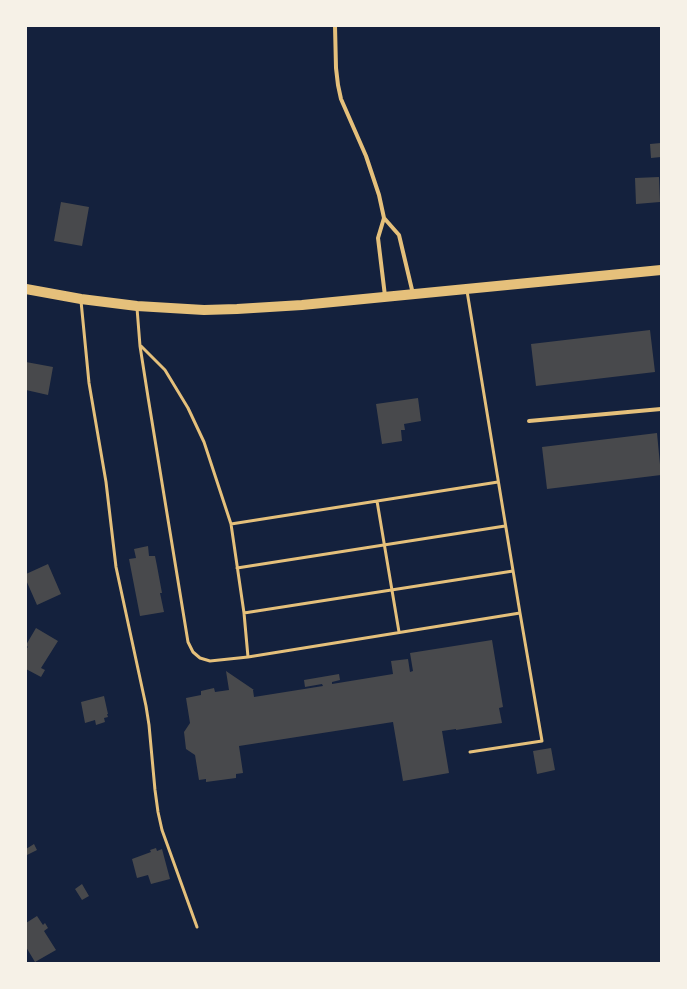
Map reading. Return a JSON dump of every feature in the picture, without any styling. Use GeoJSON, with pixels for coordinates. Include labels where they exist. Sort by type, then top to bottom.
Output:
{"type":"FeatureCollection","features":[{"type":"Feature","properties":{"kind":"main road"},"geometry":{"type":"LineString","coordinates":[[26,289],[81,299],[137,306],[204,310],[302,306],[661,270]]}},
{"type":"Feature","properties":{"kind":"street"},"geometry":{"type":"LineString","coordinates":[[335,26],[336,68],[341,99],[368,162],[384,218],[399,234],[413,295]]}},
{"type":"Feature","properties":{"kind":"street"},"geometry":{"type":"LineString","coordinates":[[384,218],[378,238],[385,297]]}},
{"type":"Feature","properties":{"kind":"street"},"geometry":{"type":"LineString","coordinates":[[529,421],[661,408]]}},
{"type":"Feature","properties":{"kind":"lane"},"geometry":{"type":"LineString","coordinates":[[467,289],[542,741],[470,752]]}},
{"type":"Feature","properties":{"kind":"lane"},"geometry":{"type":"LineString","coordinates":[[81,299],[89,383],[106,482],[116,567],[146,706],[158,812],[162,830],[197,927]]}},
{"type":"Feature","properties":{"kind":"lane"},"geometry":{"type":"LineString","coordinates":[[137,306],[140,346],[188,642],[193,652],[200,658],[210,661],[248,656],[520,613]]}},
{"type":"Feature","properties":{"kind":"lane"},"geometry":{"type":"LineString","coordinates":[[140,346],[165,370],[188,408],[204,442],[231,524],[244,613],[248,656]]}},
{"type":"Feature","properties":{"kind":"lane"},"geometry":{"type":"LineString","coordinates":[[231,524],[498,482]]}},
{"type":"Feature","properties":{"kind":"lane"},"geometry":{"type":"LineString","coordinates":[[377,501],[400,632]]}},
{"type":"Feature","properties":{"kind":"lane"},"geometry":{"type":"LineString","coordinates":[[237,568],[506,526]]}},
{"type":"Feature","properties":{"kind":"lane"},"geometry":{"type":"LineString","coordinates":[[244,613],[513,571]]}},
{"type":"Feature","properties":{"kind":"building"},"geometry":{"type":"Polygon","coordinates":[[[661,143],[661,157],[651,158],[650,144],[661,143]]]}},
{"type":"Feature","properties":{"kind":"building"},"geometry":{"type":"Polygon","coordinates":[[[659,177],[660,202],[636,204],[635,178],[659,177]]]}},
{"type":"Feature","properties":{"kind":"building"},"geometry":{"type":"Polygon","coordinates":[[[61,202],[89,207],[82,246],[54,241],[61,202]]]}},
{"type":"Feature","properties":{"kind":"building"},"geometry":{"type":"Polygon","coordinates":[[[650,330],[655,372],[536,386],[531,344],[650,330]]]}},
{"type":"Feature","properties":{"kind":"building"},"geometry":{"type":"Polygon","coordinates":[[[26,362],[53,367],[48,395],[26,390],[26,362]]]}},
{"type":"Feature","properties":{"kind":"building"},"geometry":{"type":"Polygon","coordinates":[[[418,398],[421,421],[404,424],[405,430],[401,430],[402,441],[382,444],[376,404],[418,398]]]}},
{"type":"Feature","properties":{"kind":"building"},"geometry":{"type":"Polygon","coordinates":[[[657,433],[661,475],[547,489],[542,447],[657,433]]]}},
{"type":"Feature","properties":{"kind":"building"},"geometry":{"type":"Polygon","coordinates":[[[148,546],[149,556],[155,556],[164,612],[140,616],[129,559],[136,558],[134,549],[148,546]]]}},
{"type":"Feature","properties":{"kind":"building"},"geometry":{"type":"Polygon","coordinates":[[[48,564],[61,594],[37,605],[26,580],[26,574],[48,564]]]}},
{"type":"Feature","properties":{"kind":"building"},"geometry":{"type":"Polygon","coordinates":[[[36,628],[58,641],[41,668],[45,670],[41,677],[26,669],[26,649],[28,647],[26,645],[36,628]]]}},
{"type":"Feature","properties":{"kind":"building"},"geometry":{"type":"Polygon","coordinates":[[[492,640],[503,707],[499,708],[502,723],[442,731],[449,773],[403,781],[393,722],[239,746],[243,773],[236,774],[236,778],[206,782],[206,779],[199,780],[195,755],[186,749],[184,732],[190,723],[186,698],[201,695],[201,691],[214,688],[215,692],[229,690],[226,671],[254,690],[254,697],[323,686],[322,684],[305,687],[304,680],[339,674],[340,680],[332,682],[332,684],[393,674],[391,661],[408,659],[410,672],[413,671],[410,653],[492,640]]]}},
{"type":"Feature","properties":{"kind":"building"},"geometry":{"type":"Polygon","coordinates":[[[104,696],[108,714],[108,717],[104,718],[105,722],[96,725],[95,720],[85,723],[81,702],[104,696]]]}},
{"type":"Feature","properties":{"kind":"building"},"geometry":{"type":"Polygon","coordinates":[[[551,748],[555,770],[537,774],[533,751],[551,748]]]}},
{"type":"Feature","properties":{"kind":"building"},"geometry":{"type":"Polygon","coordinates":[[[34,844],[37,850],[27,855],[26,849],[34,844]]]}},
{"type":"Feature","properties":{"kind":"building"},"geometry":{"type":"Polygon","coordinates":[[[156,848],[157,851],[162,849],[170,879],[151,884],[148,875],[137,878],[132,859],[151,852],[150,850],[156,848]]]}},
{"type":"Feature","properties":{"kind":"building"},"geometry":{"type":"Polygon","coordinates":[[[82,884],[89,896],[82,900],[75,889],[82,884]]]}},
{"type":"Feature","properties":{"kind":"building"},"geometry":{"type":"Polygon","coordinates":[[[37,916],[43,925],[45,923],[48,928],[44,931],[56,950],[35,962],[26,947],[26,923],[37,916]]]}}]}
